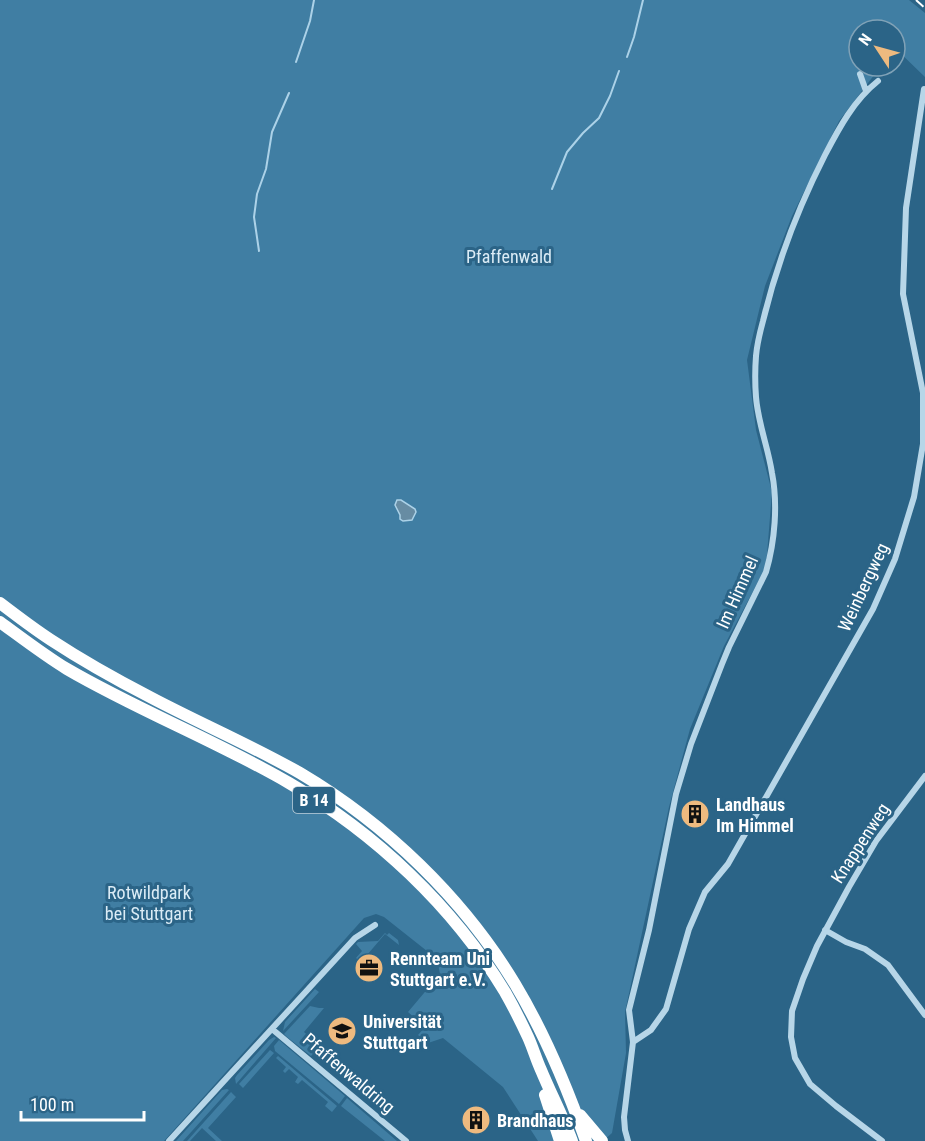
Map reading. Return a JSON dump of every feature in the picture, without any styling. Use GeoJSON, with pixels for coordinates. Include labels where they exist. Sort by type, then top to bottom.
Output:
{"type":"FeatureCollection","features":[{"type":"Feature","properties":{"kind":"highway","name":"B 14"},"geometry":{"type":"LineString","coordinates":[[0,603],[52,641],[99,669],[151,698],[242,742],[319,785],[355,810],[400,848],[462,910],[514,982],[561,1074],[586,1141]]}},
{"type":"Feature","properties":{"kind":"highway","name":"B 14"},"geometry":{"type":"LineString","coordinates":[[0,622],[65,668],[289,783],[337,814],[382,849],[430,895],[458,927],[505,992],[527,1035],[572,1141]]}},
{"type":"Feature","properties":{"kind":"highway"},"geometry":{"type":"LineString","coordinates":[[0,633],[13,638],[22,638]]}},
{"type":"Feature","properties":{"kind":"highway","name":"B 14"},"geometry":{"type":"LineString","coordinates":[[546,1081],[542,1086],[560,1141]]}},
{"type":"Feature","properties":{"kind":"highway","name":"B 14"},"geometry":{"type":"LineString","coordinates":[[575,1109],[602,1141]]}},
{"type":"Feature","properties":{"kind":"street"},"geometry":{"type":"LineString","coordinates":[[861,78],[866,91]]}},
{"type":"Feature","properties":{"kind":"street","name":"Im Himmel"},"geometry":{"type":"LineString","coordinates":[[628,1141],[624,1117],[633,1042],[629,1010],[649,930],[676,794],[691,744],[722,664],[770,561],[775,500],[772,472],[762,436],[756,397],[756,357],[768,299],[799,211],[817,171],[840,126],[866,91],[878,81]]}},
{"type":"Feature","properties":{"kind":"street","name":"Weinbergweg"},"geometry":{"type":"LineString","coordinates":[[633,1042],[651,1030],[666,1009],[689,929],[705,892],[728,864],[873,609],[895,560],[914,497],[923,444],[923,393],[903,294],[906,208],[924,90]]}},
{"type":"Feature","properties":{"kind":"street","name":"Knappenweg"},"geometry":{"type":"LineString","coordinates":[[882,1141],[810,1084],[795,1058],[790,1037],[792,1011],[803,979],[825,930],[849,886],[876,841],[925,776]]}},
{"type":"Feature","properties":{"kind":"street"},"geometry":{"type":"LineString","coordinates":[[169,1141],[355,938],[375,926]]}},
{"type":"Feature","properties":{"kind":"street"},"geometry":{"type":"LineString","coordinates":[[825,930],[865,950],[888,965],[925,1015]]}},
{"type":"Feature","properties":{"kind":"street","name":"Pfaffenwaldring"},"geometry":{"type":"LineString","coordinates":[[272,1029],[406,1141]]}},
{"type":"Feature","properties":{"kind":"green space","name":"Pfaffenwald"},"geometry":{"type":"Polygon","coordinates":[[[0,0],[909,0],[925,13],[925,77],[907,60],[907,18],[847,18],[847,78],[872,78],[839,121],[792,216],[765,286],[747,360],[756,430],[772,492],[766,567],[724,646],[690,729],[669,807],[625,1012],[626,1053],[612,1133],[603,1141],[538,1141],[503,1087],[443,1038],[428,1043],[418,1035],[425,1027],[408,1012],[440,974],[438,964],[432,955],[384,917],[376,914],[364,918],[164,1141],[0,1141],[0,0]]]}},
{"type":"Feature","properties":{"kind":"green space"},"geometry":{"type":"Polygon","coordinates":[[[385,933],[387,935],[389,933],[398,940],[399,945],[385,934],[361,962],[356,958],[362,951],[356,944],[358,942],[378,941],[385,933]]]}},
{"type":"Feature","properties":{"kind":"green space"},"geometry":{"type":"Polygon","coordinates":[[[315,989],[319,992],[283,1031],[285,1022],[315,989]]]}},
{"type":"Feature","properties":{"kind":"green space"},"geometry":{"type":"Polygon","coordinates":[[[310,1006],[324,1008],[304,1032],[320,1046],[311,1056],[284,1034],[310,1006]]]}},
{"type":"Feature","properties":{"kind":"green space"},"geometry":{"type":"Polygon","coordinates":[[[274,1037],[276,1038],[236,1084],[237,1075],[274,1037]]]}},
{"type":"Feature","properties":{"kind":"green space"},"geometry":{"type":"Polygon","coordinates":[[[279,1040],[345,1096],[339,1104],[275,1051],[274,1046],[279,1040]]]}},
{"type":"Feature","properties":{"kind":"green space"},"geometry":{"type":"Polygon","coordinates":[[[270,1050],[274,1053],[243,1088],[239,1084],[270,1050]]]}},
{"type":"Feature","properties":{"kind":"green space"},"geometry":{"type":"Polygon","coordinates":[[[278,1056],[337,1106],[332,1112],[325,1106],[328,1102],[302,1080],[298,1084],[295,1082],[298,1077],[289,1069],[285,1073],[283,1071],[286,1067],[276,1058],[278,1056]]]}},
{"type":"Feature","properties":{"kind":"green space"},"geometry":{"type":"Polygon","coordinates":[[[222,1090],[229,1090],[183,1141],[176,1141],[222,1090]]]}},
{"type":"Feature","properties":{"kind":"green space"},"geometry":{"type":"Polygon","coordinates":[[[231,1092],[236,1097],[208,1128],[222,1141],[216,1141],[202,1128],[190,1141],[187,1141],[231,1092]]]}},
{"type":"Feature","properties":{"kind":"green space"},"geometry":{"type":"Polygon","coordinates":[[[347,1098],[397,1141],[385,1141],[341,1106],[347,1098]]]}},
{"type":"Feature","properties":{"kind":"shaded area"},"geometry":{"type":"Polygon","coordinates":[[[397,500],[415,509],[412,520],[400,519],[395,505],[397,500]]]}},
{"type":"Feature","properties":{"kind":"waterway"},"geometry":{"type":"LineString","coordinates":[[296,62],[310,21],[314,0]]}},
{"type":"Feature","properties":{"kind":"waterway"},"geometry":{"type":"LineString","coordinates":[[627,57],[643,0]]}},
{"type":"Feature","properties":{"kind":"waterway"},"geometry":{"type":"LineString","coordinates":[[552,189],[567,152],[599,118],[619,71]]}},
{"type":"Feature","properties":{"kind":"waterway"},"geometry":{"type":"LineString","coordinates":[[259,251],[254,217],[257,194],[266,169],[272,132],[289,93]]}},
{"type":"Feature","properties":{"kind":"railway"},"geometry":{"type":"LineString","coordinates":[[916,0],[925,8]]}},
{"type":"Feature","properties":{"kind":"place","name":"Landhaus Im Himmel"},"geometry":{"type":"Point","coordinates":[695,814]}},
{"type":"Feature","properties":{"kind":"place","name":"Rennteam Uni Stuttgart e.V."},"geometry":{"type":"Point","coordinates":[369,968]}},
{"type":"Feature","properties":{"kind":"place","name":"Universität Stuttgart"},"geometry":{"type":"Point","coordinates":[342,1031]}},
{"type":"Feature","properties":{"kind":"place","name":"Brandhaus"},"geometry":{"type":"Point","coordinates":[476,1120]}},
{"type":"Feature","properties":{"kind":"park label","name":"Rotwildpark bei Stuttgart"},"geometry":{"type":"Point","coordinates":[149,902]}}]}
